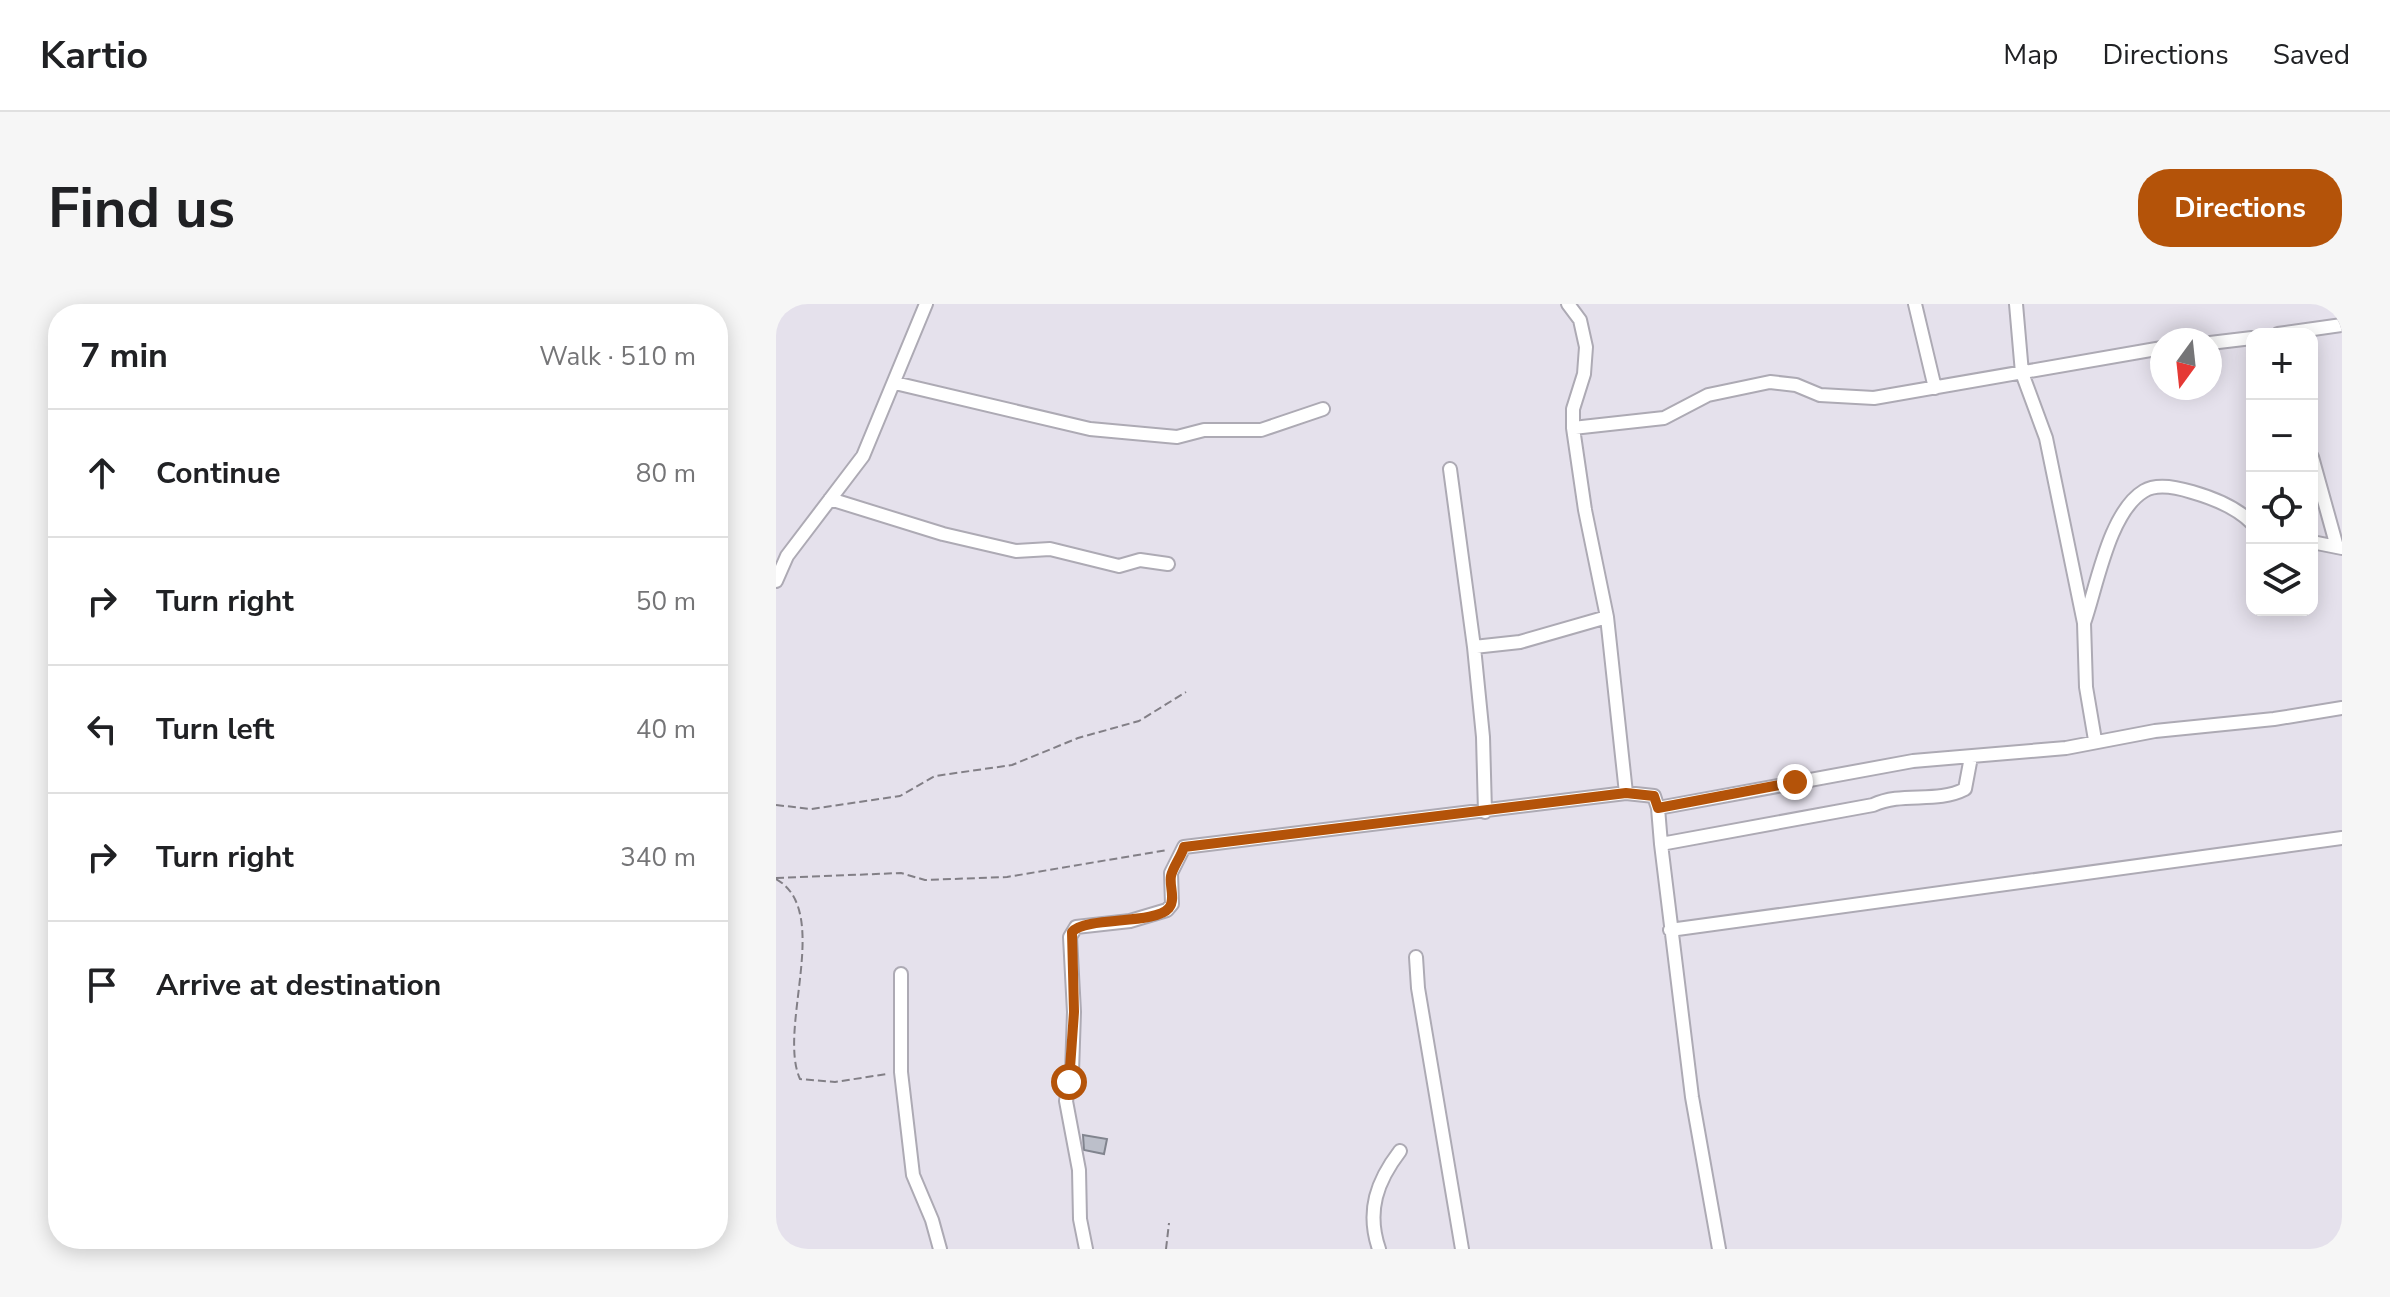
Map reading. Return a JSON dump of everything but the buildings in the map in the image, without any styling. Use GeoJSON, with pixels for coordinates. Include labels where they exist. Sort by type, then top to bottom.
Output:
{"type":"FeatureCollection","features":[{"type":"Feature","properties":{"kind":"street"},"geometry":{"type":"LineString","coordinates":[[776,581],[787,556],[863,456],[926,304]]}},
{"type":"Feature","properties":{"kind":"street"},"geometry":{"type":"LineString","coordinates":[[1568,304],[1580,320],[1586,347],[1584,374],[1573,409],[1573,428],[1607,617],[1626,793]]}},
{"type":"Feature","properties":{"kind":"street"},"geometry":{"type":"LineString","coordinates":[[1915,304],[1935,388]]}},
{"type":"Feature","properties":{"kind":"street"},"geometry":{"type":"LineString","coordinates":[[2016,304],[2022,373],[2046,438],[2084,623],[2086,687],[2095,740]]}},
{"type":"Feature","properties":{"kind":"street"},"geometry":{"type":"LineString","coordinates":[[2318,328],[2342,325]]}},
{"type":"Feature","properties":{"kind":"street"},"geometry":{"type":"LineString","coordinates":[[2222,342],[2246,339]]}},
{"type":"Feature","properties":{"kind":"street"},"geometry":{"type":"LineString","coordinates":[[1573,428],[1664,418],[1708,395],[1770,382],[1796,385],[1820,395],[1847,398],[1935,388],[2150,350]]}},
{"type":"Feature","properties":{"kind":"street"},"geometry":{"type":"LineString","coordinates":[[895,383],[1090,429],[1177,437],[1204,430],[1261,430],[1323,409]]}},
{"type":"Feature","properties":{"kind":"street"},"geometry":{"type":"LineString","coordinates":[[1450,469],[1474,647],[1483,737],[1485,812]]}},
{"type":"Feature","properties":{"kind":"street"},"geometry":{"type":"LineString","coordinates":[[2317,472],[2340,547],[2318,543]]}},
{"type":"Feature","properties":{"kind":"street"},"geometry":{"type":"LineString","coordinates":[[2084,623],[2100,567],[2123,511],[2144,491],[2155,487],[2197,493],[2226,505],[2246,519]]}},
{"type":"Feature","properties":{"kind":"street"},"geometry":{"type":"LineString","coordinates":[[830,499],[943,534],[1016,551],[1050,549],[1119,566],[1140,560],[1168,564]]}},
{"type":"Feature","properties":{"kind":"street"},"geometry":{"type":"LineString","coordinates":[[1474,647],[1520,642],[1607,617]]}},
{"type":"Feature","properties":{"kind":"street"},"geometry":{"type":"LineString","coordinates":[[1658,808],[1913,761],[2066,748],[2095,740],[2342,708]]}},
{"type":"Feature","properties":{"kind":"street"},"geometry":{"type":"LineString","coordinates":[[1661,844],[1873,805],[1893,797],[1954,795],[1965,789],[1971,757]]}},
{"type":"Feature","properties":{"kind":"street"},"geometry":{"type":"LineString","coordinates":[[1086,1249],[1080,1219],[1079,1170],[1066,1101],[1073,1060],[1070,937],[1076,927],[1130,921],[1167,910],[1172,904],[1171,873],[1184,847],[1626,793],[1654,796],[1658,808],[1692,1097],[1719,1249]]}},
{"type":"Feature","properties":{"kind":"street"},"geometry":{"type":"LineString","coordinates":[[1670,930],[2342,838]]}},
{"type":"Feature","properties":{"kind":"street"},"geometry":{"type":"LineString","coordinates":[[1416,957],[1418,988],[1462,1249]]}},
{"type":"Feature","properties":{"kind":"street"},"geometry":{"type":"LineString","coordinates":[[901,974],[901,1072],[913,1175],[932,1220],[940,1249]]}},
{"type":"Feature","properties":{"kind":"street"},"geometry":{"type":"LineString","coordinates":[[1379,1249],[1373,1200],[1378,1184],[1400,1151]]}},
{"type":"Feature","properties":{"kind":"path"},"geometry":{"type":"LineString","coordinates":[[776,805],[811,809],[900,796],[935,776],[1012,765],[1078,738],[1139,721],[1186,692]]}},
{"type":"Feature","properties":{"kind":"path"},"geometry":{"type":"LineString","coordinates":[[776,879],[901,873],[925,880],[1007,877],[1184,847]]}},
{"type":"Feature","properties":{"kind":"path"},"geometry":{"type":"LineString","coordinates":[[776,879],[791,892],[800,913],[802,943],[795,1046],[800,1079],[807,1083],[835,1082],[901,1072]]}},
{"type":"Feature","properties":{"kind":"path"},"geometry":{"type":"LineString","coordinates":[[1166,1249],[1169,1223]]}},
{"type":"Feature","properties":{"kind":"route"},"geometry":{"type":"LineString","coordinates":[[1069,1082],[1074,1012],[1072,932],[1076,927],[1087,924],[1130,921],[1167,910],[1172,904],[1171,873],[1184,847],[1626,793],[1654,796],[1658,808],[1795,782]]}}]}
